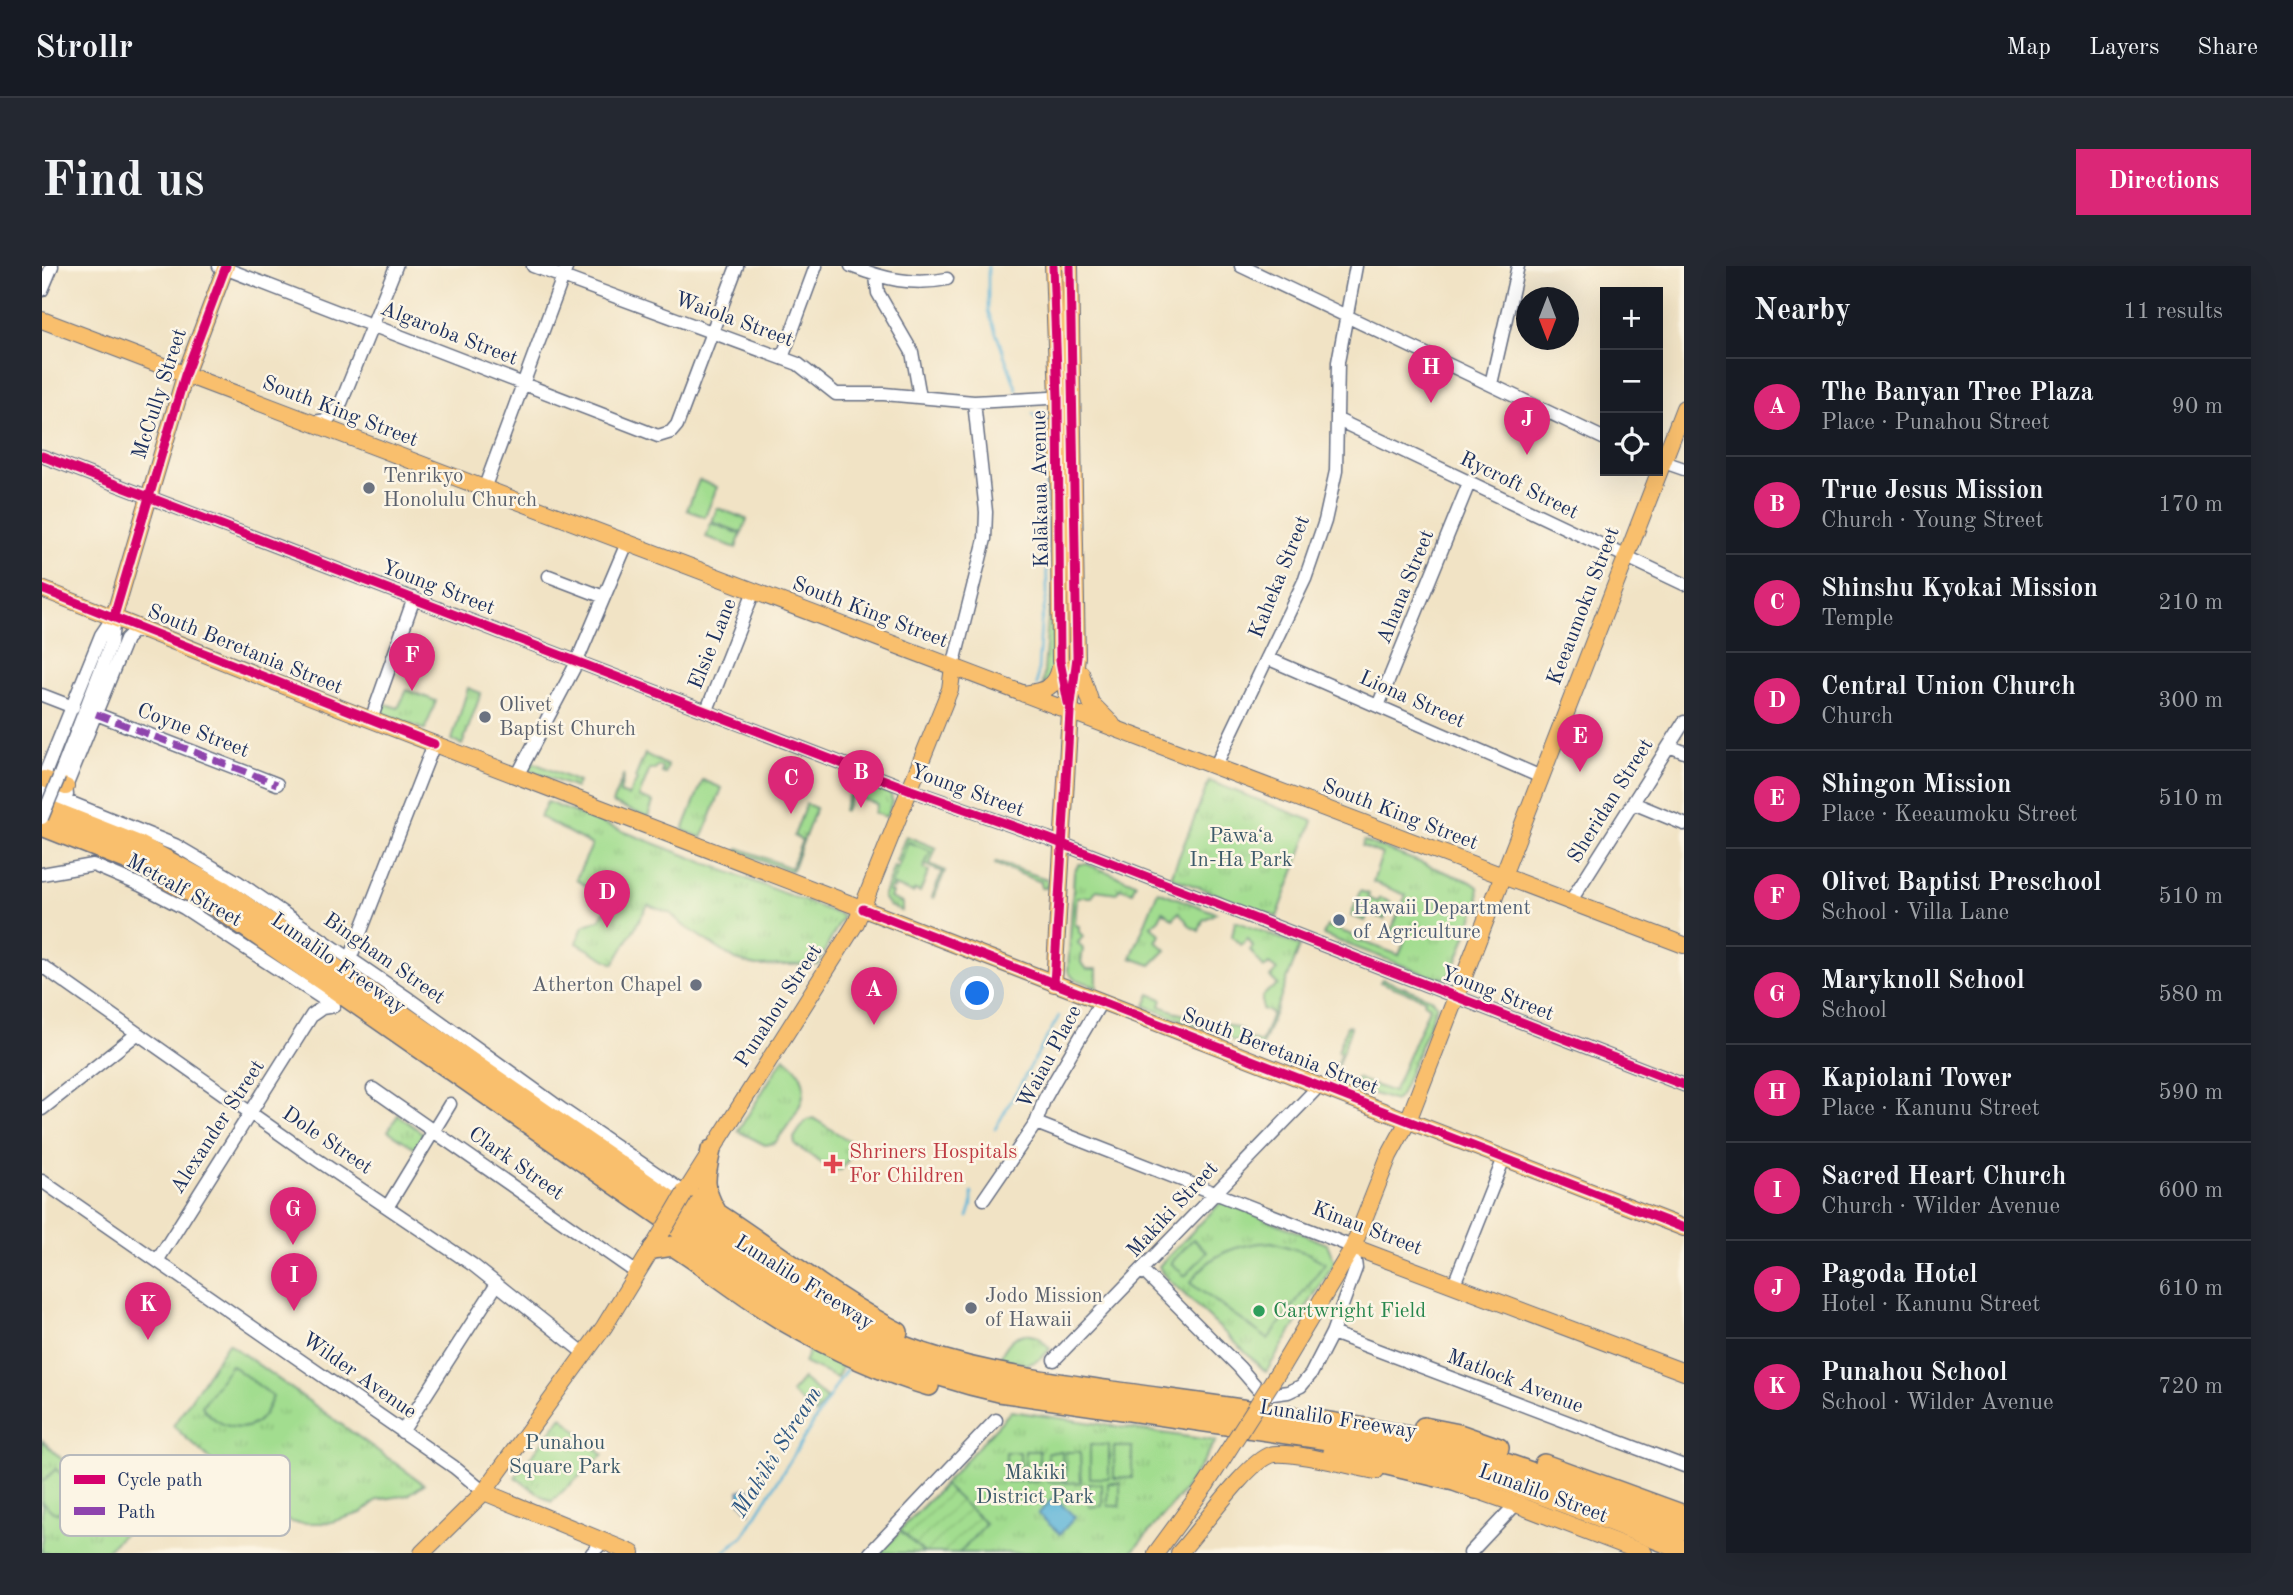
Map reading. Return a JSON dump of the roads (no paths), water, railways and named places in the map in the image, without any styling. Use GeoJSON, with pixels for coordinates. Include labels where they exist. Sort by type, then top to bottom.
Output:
{"type":"FeatureCollection","features":[{"type":"Feature","properties":{"kind":"highway","name":"Lunalilo Freeway"},"geometry":{"type":"LineString","coordinates":[[42,807],[138,845],[224,891],[804,1293],[852,1323],[925,1354],[1010,1376],[1277,1414],[1438,1443],[1513,1466],[1684,1550]]}},
{"type":"Feature","properties":{"kind":"highway","name":"Lunalilo Freeway"},"geometry":{"type":"LineString","coordinates":[[42,826],[138,864],[211,903],[774,1296],[825,1327],[873,1351],[922,1371],[973,1386],[1025,1396],[1376,1447],[1446,1463],[1684,1531]]}},
{"type":"Feature","properties":{"kind":"highway"},"geometry":{"type":"LineString","coordinates":[[334,1006],[430,1056]]}},
{"type":"Feature","properties":{"kind":"highway"},"geometry":{"type":"LineString","coordinates":[[711,1150],[705,1177],[706,1195],[716,1212]]}},
{"type":"Feature","properties":{"kind":"highway"},"geometry":{"type":"LineString","coordinates":[[685,1193],[852,1306],[897,1331],[1010,1376]]}},
{"type":"Feature","properties":{"kind":"highway"},"geometry":{"type":"LineString","coordinates":[[653,1248],[673,1246],[784,1321],[857,1359],[902,1378],[961,1392],[1025,1396]]}},
{"type":"Feature","properties":{"kind":"highway"},"geometry":{"type":"LineString","coordinates":[[1277,1414],[1390,1420],[1459,1434],[1684,1515]]}},
{"type":"Feature","properties":{"kind":"highway"},"geometry":{"type":"LineString","coordinates":[[1297,1436],[1322,1450],[1454,1481],[1476,1489]]}},
{"type":"Feature","properties":{"kind":"main road","name":"Kalākaua Avenue"},"geometry":{"type":"LineString","coordinates":[[1064,266],[1065,398],[1060,661],[1070,712]]}},
{"type":"Feature","properties":{"kind":"main road","name":"McCully Street"},"geometry":{"type":"LineString","coordinates":[[114,616],[185,375],[223,267]]}},
{"type":"Feature","properties":{"kind":"main road","name":"South King Street"},"geometry":{"type":"LineString","coordinates":[[42,320],[1684,945]]}},
{"type":"Feature","properties":{"kind":"main road","name":"Kalākaua Avenue"},"geometry":{"type":"LineString","coordinates":[[1055,984],[1070,712],[1077,657],[1065,398]]}},
{"type":"Feature","properties":{"kind":"main road","name":"Keeaumoku Street"},"geometry":{"type":"LineString","coordinates":[[1663,456],[1684,408]]}},
{"type":"Feature","properties":{"kind":"main road","name":"Keeaumoku Street"},"geometry":{"type":"LineString","coordinates":[[1156,1553],[1206,1485],[1353,1247],[1388,1156],[1408,1121],[1656,476]]}},
{"type":"Feature","properties":{"kind":"main road","name":"South Beretania Street"},"geometry":{"type":"LineString","coordinates":[[42,589],[371,720],[1684,1228]]}},
{"type":"Feature","properties":{"kind":"main road"},"geometry":{"type":"LineString","coordinates":[[1077,657],[1091,703],[1118,730]]}},
{"type":"Feature","properties":{"kind":"main road"},"geometry":{"type":"LineString","coordinates":[[1024,694],[1041,691],[1053,685],[1058,676],[1060,661]]}},
{"type":"Feature","properties":{"kind":"main road","name":"Punahou Street"},"geometry":{"type":"LineString","coordinates":[[422,1553],[484,1492],[585,1354],[856,923],[950,689],[953,667]]}},
{"type":"Feature","properties":{"kind":"main road","name":"Kinau Street"},"geometry":{"type":"LineString","coordinates":[[1353,1247],[1684,1373]]}},
{"type":"Feature","properties":{"kind":"main road","name":"Lunalilo Street"},"geometry":{"type":"LineString","coordinates":[[1179,1553],[1225,1497],[1270,1454],[1286,1454],[1476,1489],[1639,1552]]}},
{"type":"Feature","properties":{"kind":"main road","name":"Wilder Avenue"},"geometry":{"type":"LineString","coordinates":[[484,1492],[598,1547],[632,1553]]}},
{"type":"Feature","properties":{"kind":"street"},"geometry":{"type":"LineString","coordinates":[[42,290],[52,266]]}},
{"type":"Feature","properties":{"kind":"street"},"geometry":{"type":"LineString","coordinates":[[310,422],[327,420],[339,408],[396,266]]}},
{"type":"Feature","properties":{"kind":"street","name":"Waiola Street"},"geometry":{"type":"LineString","coordinates":[[533,266],[565,272],[804,367],[836,394],[974,402],[1065,398]]}},
{"type":"Feature","properties":{"kind":"street"},"geometry":{"type":"LineString","coordinates":[[712,332],[737,266]]}},
{"type":"Feature","properties":{"kind":"street"},"geometry":{"type":"LineString","coordinates":[[782,358],[816,266]]}},
{"type":"Feature","properties":{"kind":"street"},"geometry":{"type":"LineString","coordinates":[[851,266],[876,276],[913,283],[947,279]]}},
{"type":"Feature","properties":{"kind":"street"},"geometry":{"type":"LineString","coordinates":[[1241,266],[1600,437]]}},
{"type":"Feature","properties":{"kind":"street","name":"Kaheka Street"},"geometry":{"type":"LineString","coordinates":[[1216,767],[1305,579],[1325,521],[1336,471],[1338,362],[1356,266]]}},
{"type":"Feature","properties":{"kind":"street"},"geometry":{"type":"LineString","coordinates":[[1491,384],[1518,266]]}},
{"type":"Feature","properties":{"kind":"street","name":"Algaroba Street"},"geometry":{"type":"LineString","coordinates":[[223,267],[651,433],[665,435],[677,425],[712,332]]}},
{"type":"Feature","properties":{"kind":"street"},"geometry":{"type":"LineString","coordinates":[[484,489],[565,272]]}},
{"type":"Feature","properties":{"kind":"street"},"geometry":{"type":"LineString","coordinates":[[876,276],[878,293],[912,352],[920,397]]}},
{"type":"Feature","properties":{"kind":"street","name":"Punahou Street"},"geometry":{"type":"LineString","coordinates":[[953,667],[987,523],[974,402]]}},
{"type":"Feature","properties":{"kind":"street","name":"Rycroft Street"},"geometry":{"type":"LineString","coordinates":[[1338,420],[1684,584]]}},
{"type":"Feature","properties":{"kind":"street","name":"Young Street"},"geometry":{"type":"LineString","coordinates":[[42,456],[911,790],[1064,844],[1455,996],[1683,1080]]}},
{"type":"Feature","properties":{"kind":"street"},"geometry":{"type":"LineString","coordinates":[[1663,462],[1684,469]]}},
{"type":"Feature","properties":{"kind":"street","name":"Ahana Street"},"geometry":{"type":"LineString","coordinates":[[1378,706],[1469,483]]}},
{"type":"Feature","properties":{"kind":"street"},"geometry":{"type":"LineString","coordinates":[[517,776],[577,660],[627,543]]}},
{"type":"Feature","properties":{"kind":"street"},"geometry":{"type":"LineString","coordinates":[[549,576],[604,597]]}},
{"type":"Feature","properties":{"kind":"street","name":"Elsie Lane"},"geometry":{"type":"LineString","coordinates":[[707,710],[754,591]]}},
{"type":"Feature","properties":{"kind":"street"},"geometry":{"type":"LineString","coordinates":[[371,720],[414,598]]}},
{"type":"Feature","properties":{"kind":"street","name":"McCully Street"},"geometry":{"type":"LineString","coordinates":[[42,818],[111,643],[114,616]]}},
{"type":"Feature","properties":{"kind":"street","name":"McCully Street"},"geometry":{"type":"LineString","coordinates":[[54,786],[73,707],[101,635],[114,616]]}},
{"type":"Feature","properties":{"kind":"street","name":"McCully Street"},"geometry":{"type":"LineString","coordinates":[[54,786],[96,714],[129,634],[140,630],[152,632]]}},
{"type":"Feature","properties":{"kind":"street"},"geometry":{"type":"LineString","coordinates":[[111,643],[113,671]]}},
{"type":"Feature","properties":{"kind":"street","name":"Liona Street"},"geometry":{"type":"LineString","coordinates":[[1267,658],[1541,778]]}},
{"type":"Feature","properties":{"kind":"street"},"geometry":{"type":"LineString","coordinates":[[42,695],[73,707]]}},
{"type":"Feature","properties":{"kind":"street","name":"Coyne Street"},"geometry":{"type":"LineString","coordinates":[[96,714],[277,784]]}},
{"type":"Feature","properties":{"kind":"street","name":"Sheridan Street"},"geometry":{"type":"LineString","coordinates":[[1570,902],[1684,722]]}},
{"type":"Feature","properties":{"kind":"street"},"geometry":{"type":"LineString","coordinates":[[350,959],[434,744]]}},
{"type":"Feature","properties":{"kind":"street"},"geometry":{"type":"LineString","coordinates":[[1669,746],[1684,752]]}},
{"type":"Feature","properties":{"kind":"street","name":"Bingham Street"},"geometry":{"type":"LineString","coordinates":[[54,786],[175,845],[238,883],[685,1193]]}},
{"type":"Feature","properties":{"kind":"street"},"geometry":{"type":"LineString","coordinates":[[1633,803],[1684,824]]}},
{"type":"Feature","properties":{"kind":"street","name":"Metcalf Street"},"geometry":{"type":"LineString","coordinates":[[42,874],[93,865],[128,880],[184,908],[334,1006]]}},
{"type":"Feature","properties":{"kind":"street","name":"Dole Street"},"geometry":{"type":"LineString","coordinates":[[42,966],[497,1284],[585,1354]]}},
{"type":"Feature","properties":{"kind":"street"},"geometry":{"type":"LineString","coordinates":[[311,993],[313,1015],[334,1006]]}},
{"type":"Feature","properties":{"kind":"street","name":"Waiau Place"},"geometry":{"type":"LineString","coordinates":[[984,1199],[1036,1123],[1044,1100],[1101,1002]]}},
{"type":"Feature","properties":{"kind":"street","name":"Alexander Street"},"geometry":{"type":"LineString","coordinates":[[158,1261],[313,1015]]}},
{"type":"Feature","properties":{"kind":"street"},"geometry":{"type":"LineString","coordinates":[[42,1109],[137,1034]]}},
{"type":"Feature","properties":{"kind":"street","name":"Makiki Street"},"geometry":{"type":"LineString","coordinates":[[1054,1360],[1143,1271],[1319,1086]]}},
{"type":"Feature","properties":{"kind":"street","name":"Clark Street"},"geometry":{"type":"LineString","coordinates":[[373,1089],[637,1273]]}},
{"type":"Feature","properties":{"kind":"street"},"geometry":{"type":"LineString","coordinates":[[387,1206],[450,1104]]}},
{"type":"Feature","properties":{"kind":"street","name":"Kinau Street"},"geometry":{"type":"LineString","coordinates":[[1036,1123],[1353,1247]]}},
{"type":"Feature","properties":{"kind":"street"},"geometry":{"type":"LineString","coordinates":[[1454,1284],[1504,1158]]}},
{"type":"Feature","properties":{"kind":"street","name":"Wilder Avenue"},"geometry":{"type":"LineString","coordinates":[[42,1181],[454,1467],[484,1492]]}},
{"type":"Feature","properties":{"kind":"street","name":"Keeaumoku Street"},"geometry":{"type":"LineString","coordinates":[[1143,1271],[1258,1389],[1273,1394],[1301,1386],[1311,1374],[1332,1333],[1356,1268],[1353,1247]]}},
{"type":"Feature","properties":{"kind":"street"},"geometry":{"type":"LineString","coordinates":[[402,1432],[497,1284]]}},
{"type":"Feature","properties":{"kind":"street","name":"Matlock Avenue"},"geometry":{"type":"LineString","coordinates":[[1332,1333],[1684,1466]]}},
{"type":"Feature","properties":{"kind":"street"},"geometry":{"type":"LineString","coordinates":[[870,1553],[996,1420]]}},
{"type":"Feature","properties":{"kind":"street"},"geometry":{"type":"LineString","coordinates":[[1470,1553],[1516,1504]]}},
{"type":"Feature","properties":{"kind":"water"},"geometry":{"type":"Polygon","coordinates":[[[747,1487],[752,1492],[749,1512],[741,1502],[739,1491],[747,1487]]]}},
{"type":"Feature","properties":{"kind":"water"},"geometry":{"type":"Polygon","coordinates":[[[1054,1497],[1075,1517],[1060,1534],[1038,1514],[1054,1497]]]}},
{"type":"Feature","properties":{"kind":"waterway","name":"Makiki Stream"},"geometry":{"type":"LineString","coordinates":[[988,266],[988,311],[1017,390]]}},
{"type":"Feature","properties":{"kind":"waterway","name":"Makiki Stream"},"geometry":{"type":"LineString","coordinates":[[1033,414],[1045,433],[1047,595],[1041,623],[1037,685]]}},
{"type":"Feature","properties":{"kind":"waterway","name":"Makiki Stream"},"geometry":{"type":"LineString","coordinates":[[995,1129],[1059,1016]]}},
{"type":"Feature","properties":{"kind":"waterway","name":"Makiki Stream"},"geometry":{"type":"LineString","coordinates":[[968,1217],[972,1193]]}},
{"type":"Feature","properties":{"kind":"waterway","name":"Makiki Stream"},"geometry":{"type":"LineString","coordinates":[[723,1553],[744,1535],[849,1365]]}},
{"type":"Feature","properties":{"kind":"place","name":"Kapiolani Tower"},"geometry":{"type":"Point","coordinates":[1431,403]}},
{"type":"Feature","properties":{"kind":"place","name":"Pagoda Hotel"},"geometry":{"type":"Point","coordinates":[1527,455]}},
{"type":"Feature","properties":{"kind":"place","name":"Tenrikyo Honolulu Church"},"geometry":{"type":"Point","coordinates":[369,488]}},
{"type":"Feature","properties":{"kind":"place","name":"Olivet Baptist Preschool"},"geometry":{"type":"Point","coordinates":[412,691]}},
{"type":"Feature","properties":{"kind":"place","name":"Olivet Baptist Church"},"geometry":{"type":"Point","coordinates":[485,717]}},
{"type":"Feature","properties":{"kind":"place","name":"Shingon Mission"},"geometry":{"type":"Point","coordinates":[1580,772]}},
{"type":"Feature","properties":{"kind":"place","name":"True Jesus Mission"},"geometry":{"type":"Point","coordinates":[861,808]}},
{"type":"Feature","properties":{"kind":"place","name":"Shinshu Kyokai Mission"},"geometry":{"type":"Point","coordinates":[791,814]}},
{"type":"Feature","properties":{"kind":"place","name":"Hawaii Department of Agriculture"},"geometry":{"type":"Point","coordinates":[1339,920]}},
{"type":"Feature","properties":{"kind":"place","name":"Central Union Church"},"geometry":{"type":"Point","coordinates":[607,928]}},
{"type":"Feature","properties":{"kind":"place","name":"Atherton Chapel"},"geometry":{"type":"Point","coordinates":[696,985]}},
{"type":"Feature","properties":{"kind":"place","name":"The Banyan Tree Plaza"},"geometry":{"type":"Point","coordinates":[874,1025]}},
{"type":"Feature","properties":{"kind":"place","name":"Shriners Hospitals For Children"},"geometry":{"type":"Point","coordinates":[833,1164]}},
{"type":"Feature","properties":{"kind":"place","name":"Maryknoll School"},"geometry":{"type":"Point","coordinates":[293,1245]}},
{"type":"Feature","properties":{"kind":"place","name":"Jodo Mission of Hawaii"},"geometry":{"type":"Point","coordinates":[971,1308]}},
{"type":"Feature","properties":{"kind":"place","name":"Sacred Heart Church"},"geometry":{"type":"Point","coordinates":[294,1311]}},
{"type":"Feature","properties":{"kind":"place","name":"Cartwright Field"},"geometry":{"type":"Point","coordinates":[1259,1311]}},
{"type":"Feature","properties":{"kind":"place","name":"Punahou School"},"geometry":{"type":"Point","coordinates":[148,1340]}},
{"type":"Feature","properties":{"kind":"park label","name":"Pāwaʻa In-Ha Park"},"geometry":{"type":"Point","coordinates":[1241,848]}},
{"type":"Feature","properties":{"kind":"park label","name":"Punahou Square Park"},"geometry":{"type":"Point","coordinates":[565,1455]}},
{"type":"Feature","properties":{"kind":"park label","name":"Makiki District Park"},"geometry":{"type":"Point","coordinates":[1035,1485]}}]}
